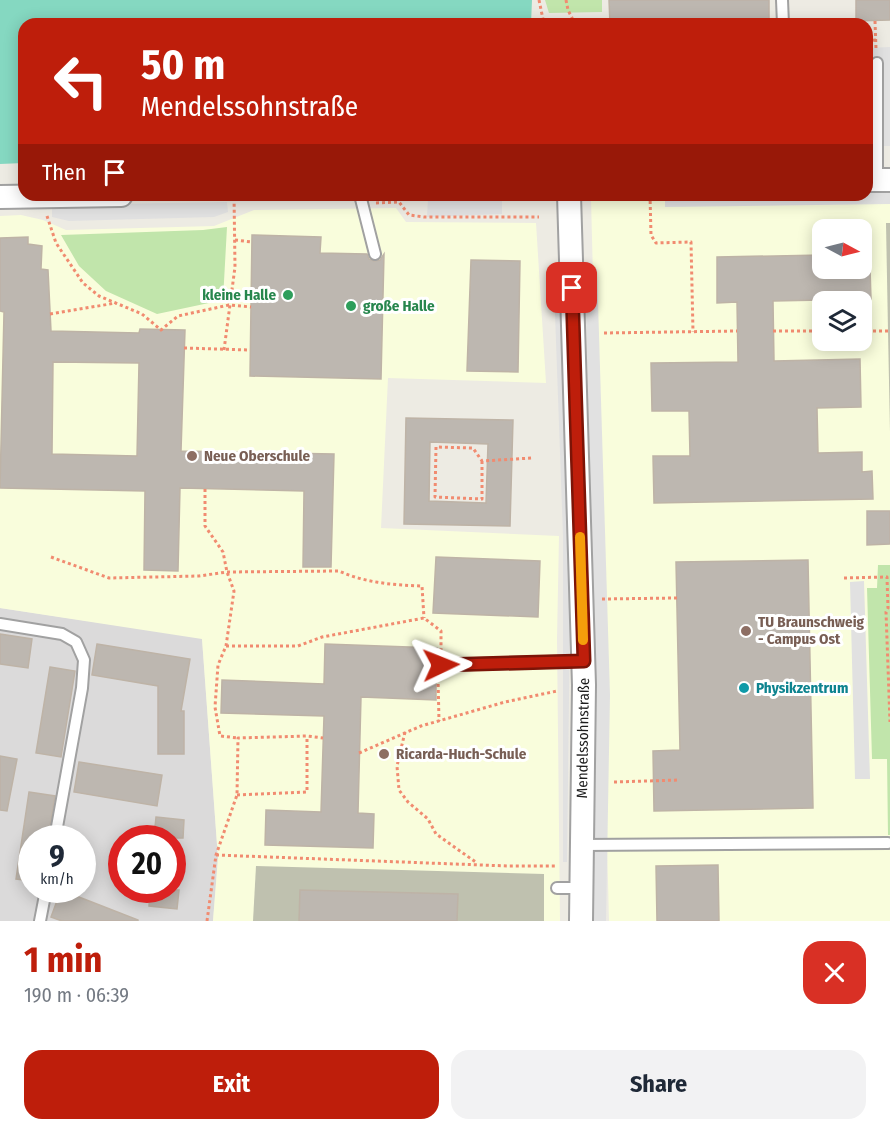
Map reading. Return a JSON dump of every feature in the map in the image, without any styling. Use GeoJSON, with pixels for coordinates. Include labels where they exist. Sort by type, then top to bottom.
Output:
{"type":"FeatureCollection","features":[{"type":"Feature","properties":{"kind":"street"},"geometry":{"type":"LineString","coordinates":[[0,197],[18,197]]}},
{"type":"Feature","properties":{"kind":"street","name":"Mendelssohnstraße"},"geometry":{"type":"LineString","coordinates":[[569,201],[584,661],[581,921]]}},
{"type":"Feature","properties":{"kind":"lane"},"geometry":{"type":"LineString","coordinates":[[782,0],[783,18]]}},
{"type":"Feature","properties":{"kind":"lane"},"geometry":{"type":"LineString","coordinates":[[877,63],[878,180]]}},
{"type":"Feature","properties":{"kind":"lane"},"geometry":{"type":"LineString","coordinates":[[362,201],[375,254]]}},
{"type":"Feature","properties":{"kind":"lane"},"geometry":{"type":"LineString","coordinates":[[0,624],[62,634],[76,642],[84,660],[57,825]]}},
{"type":"Feature","properties":{"kind":"lane"},"geometry":{"type":"LineString","coordinates":[[438,665],[584,661]]}},
{"type":"Feature","properties":{"kind":"lane"},"geometry":{"type":"LineString","coordinates":[[582,845],[888,843]]}},
{"type":"Feature","properties":{"kind":"lane"},"geometry":{"type":"LineString","coordinates":[[556,888],[581,888]]}},
{"type":"Feature","properties":{"kind":"lane"},"geometry":{"type":"LineString","coordinates":[[40,921],[43,903]]}},
{"type":"Feature","properties":{"kind":"path"},"geometry":{"type":"LineString","coordinates":[[539,0],[543,18]]}},
{"type":"Feature","properties":{"kind":"path"},"geometry":{"type":"LineString","coordinates":[[566,0],[572,18]]}},
{"type":"Feature","properties":{"kind":"path"},"geometry":{"type":"LineString","coordinates":[[875,21],[877,63]]}},
{"type":"Feature","properties":{"kind":"path"},"geometry":{"type":"LineString","coordinates":[[41,201],[56,243],[83,283],[99,296],[142,314],[161,330],[178,316],[229,305],[251,307]]}},
{"type":"Feature","properties":{"kind":"path"},"geometry":{"type":"LineString","coordinates":[[224,350],[235,267],[234,201]]}},
{"type":"Feature","properties":{"kind":"path"},"geometry":{"type":"LineString","coordinates":[[380,201],[399,202],[409,215],[423,217],[539,217]]}},
{"type":"Feature","properties":{"kind":"path"},"geometry":{"type":"LineString","coordinates":[[650,201],[651,235],[656,243],[691,242],[693,332]]}},
{"type":"Feature","properties":{"kind":"path"},"geometry":{"type":"LineString","coordinates":[[235,240],[252,242]]}},
{"type":"Feature","properties":{"kind":"path"},"geometry":{"type":"LineString","coordinates":[[50,314],[118,303]]}},
{"type":"Feature","properties":{"kind":"path"},"geometry":{"type":"LineString","coordinates":[[773,331],[812,331]]}},
{"type":"Feature","properties":{"kind":"path"},"geometry":{"type":"LineString","coordinates":[[872,331],[888,331]]}},
{"type":"Feature","properties":{"kind":"path"},"geometry":{"type":"LineString","coordinates":[[604,333],[737,332]]}},
{"type":"Feature","properties":{"kind":"path"},"geometry":{"type":"LineString","coordinates":[[184,348],[250,350]]}},
{"type":"Feature","properties":{"kind":"path"},"geometry":{"type":"LineString","coordinates":[[436,447],[473,448],[482,460],[482,499],[435,497],[436,447]]}},
{"type":"Feature","properties":{"kind":"path"},"geometry":{"type":"LineString","coordinates":[[482,460],[532,458]]}},
{"type":"Feature","properties":{"kind":"path"},"geometry":{"type":"LineString","coordinates":[[205,489],[205,526],[223,552],[234,591],[226,646],[218,665],[215,707],[220,736],[323,738]]}},
{"type":"Feature","properties":{"kind":"path"},"geometry":{"type":"LineString","coordinates":[[51,557],[109,578],[198,576],[227,572],[339,571],[353,578],[385,585],[422,586],[424,618],[322,637],[298,646],[226,646]]}},
{"type":"Feature","properties":{"kind":"path"},"geometry":{"type":"LineString","coordinates":[[844,578],[887,577],[890,722]]}},
{"type":"Feature","properties":{"kind":"path"},"geometry":{"type":"LineString","coordinates":[[582,599],[677,598]]}},
{"type":"Feature","properties":{"kind":"path"},"geometry":{"type":"LineString","coordinates":[[360,753],[405,732],[505,702],[557,691]]}},
{"type":"Feature","properties":{"kind":"path"},"geometry":{"type":"LineString","coordinates":[[405,732],[397,766],[399,790],[408,802],[428,819],[436,834],[479,864]]}},
{"type":"Feature","properties":{"kind":"path"},"geometry":{"type":"LineString","coordinates":[[237,795],[307,792],[307,736]]}},
{"type":"Feature","properties":{"kind":"path"},"geometry":{"type":"LineString","coordinates":[[207,921],[216,855],[237,795],[238,738]]}},
{"type":"Feature","properties":{"kind":"path"},"geometry":{"type":"LineString","coordinates":[[614,782],[680,780]]}},
{"type":"Feature","properties":{"kind":"path"},"geometry":{"type":"LineString","coordinates":[[216,855],[557,866]]}},
{"type":"Feature","properties":{"kind":"shaded area"},"geometry":{"type":"Polygon","coordinates":[[[890,47],[890,146],[873,146],[873,48],[890,47]]]}},
{"type":"Feature","properties":{"kind":"shaded area"},"geometry":{"type":"Polygon","coordinates":[[[873,189],[890,189],[890,204],[665,207],[665,201],[873,201],[873,189]]]}},
{"type":"Feature","properties":{"kind":"shaded area","name":"TU Braunschweig - Campus Ost"},"geometry":{"type":"Polygon","coordinates":[[[890,191],[890,921],[609,921],[591,201],[873,201],[873,194],[890,191]]]}},
{"type":"Feature","properties":{"kind":"shaded area"},"geometry":{"type":"Polygon","coordinates":[[[428,201],[502,201],[502,214],[427,217],[428,201]]]}},
{"type":"Feature","properties":{"kind":"shaded area"},"geometry":{"type":"Polygon","coordinates":[[[227,202],[228,212],[214,217],[69,221],[52,217],[52,205],[227,202]]]}},
{"type":"Feature","properties":{"kind":"shaded area"},"geometry":{"type":"Polygon","coordinates":[[[396,208],[406,222],[536,223],[546,383],[388,378],[381,528],[559,536],[557,639],[560,921],[213,921],[218,858],[202,639],[0,608],[0,216],[21,215],[43,220],[66,230],[214,226],[254,210],[396,208]]]}},
{"type":"Feature","properties":{"kind":"shaded area"},"geometry":{"type":"Polygon","coordinates":[[[886,223],[890,223],[890,432],[888,331],[886,223]]]}},
{"type":"Feature","properties":{"kind":"shaded area"},"geometry":{"type":"Polygon","coordinates":[[[585,269],[597,269],[610,695],[606,921],[591,921],[595,695],[585,269]]]}},
{"type":"Feature","properties":{"kind":"shaded area"},"geometry":{"type":"Polygon","coordinates":[[[561,285],[571,536],[567,862],[563,862],[563,536],[554,286],[561,285]]]}},
{"type":"Feature","properties":{"kind":"shaded area"},"geometry":{"type":"Polygon","coordinates":[[[864,581],[870,779],[855,779],[850,582],[864,581]]]}},
{"type":"Feature","properties":{"kind":"shaded area"},"geometry":{"type":"Polygon","coordinates":[[[0,608],[202,638],[218,858],[213,921],[0,921],[0,608]]]}},
{"type":"Feature","properties":{"kind":"shaded area"},"geometry":{"type":"Polygon","coordinates":[[[256,866],[544,874],[544,921],[253,921],[256,866]]]}},
{"type":"Feature","properties":{"kind":"green space"},"geometry":{"type":"Polygon","coordinates":[[[0,0],[532,0],[531,18],[18,18],[18,163],[0,164],[0,0]]]}},
{"type":"Feature","properties":{"kind":"green space"},"geometry":{"type":"Polygon","coordinates":[[[545,0],[602,0],[602,12],[549,13],[545,0]]]}},
{"type":"Feature","properties":{"kind":"green space"},"geometry":{"type":"Polygon","coordinates":[[[227,227],[223,300],[157,314],[106,291],[79,266],[61,235],[203,230],[227,227]]]}},
{"type":"Feature","properties":{"kind":"green space"},"geometry":{"type":"Polygon","coordinates":[[[878,565],[890,565],[890,835],[888,835],[887,759],[872,759],[867,588],[877,588],[878,565]]]}},
{"type":"Feature","properties":{"kind":"building"},"geometry":{"type":"Polygon","coordinates":[[[609,0],[769,0],[769,18],[610,18],[609,0]]]}},
{"type":"Feature","properties":{"kind":"building"},"geometry":{"type":"Polygon","coordinates":[[[856,0],[890,0],[890,20],[856,18],[856,0]]]}},
{"type":"Feature","properties":{"kind":"building"},"geometry":{"type":"Polygon","coordinates":[[[252,235],[321,237],[320,253],[367,254],[369,259],[374,261],[380,260],[384,254],[381,379],[250,376],[252,235]]]}},
{"type":"Feature","properties":{"kind":"building"},"geometry":{"type":"Polygon","coordinates":[[[28,237],[28,244],[42,246],[41,269],[48,270],[51,331],[139,333],[140,329],[185,330],[181,451],[334,454],[331,567],[303,567],[304,491],[180,488],[178,571],[144,570],[145,491],[0,488],[4,312],[0,311],[0,238],[28,237]],[[53,362],[52,454],[137,456],[139,363],[53,362]]]}},
{"type":"Feature","properties":{"kind":"building"},"geometry":{"type":"Polygon","coordinates":[[[812,255],[812,279],[870,279],[871,291],[812,291],[812,300],[773,301],[774,361],[860,359],[861,407],[817,408],[818,453],[862,452],[862,472],[872,471],[873,499],[654,503],[653,456],[690,456],[689,411],[652,411],[651,363],[738,362],[737,302],[717,303],[717,257],[812,255]]]}},
{"type":"Feature","properties":{"kind":"building"},"geometry":{"type":"Polygon","coordinates":[[[471,260],[520,261],[518,372],[467,371],[471,260]]]}},
{"type":"Feature","properties":{"kind":"building"},"geometry":{"type":"Polygon","coordinates":[[[406,418],[513,420],[510,526],[404,524],[406,418]],[[430,442],[429,501],[486,503],[488,444],[430,442]]]}},
{"type":"Feature","properties":{"kind":"building"},"geometry":{"type":"Polygon","coordinates":[[[867,511],[890,511],[890,544],[867,545],[867,511]]]}},
{"type":"Feature","properties":{"kind":"building"},"geometry":{"type":"Polygon","coordinates":[[[436,557],[540,561],[538,617],[433,613],[436,557]]]}},
{"type":"Feature","properties":{"kind":"building","name":"Physikzentrum"},"geometry":{"type":"Polygon","coordinates":[[[808,560],[813,808],[654,811],[653,751],[680,750],[676,562],[808,560]]]}},
{"type":"Feature","properties":{"kind":"building"},"geometry":{"type":"Polygon","coordinates":[[[0,634],[32,639],[28,668],[0,664],[0,634]]]}},
{"type":"Feature","properties":{"kind":"building"},"geometry":{"type":"Polygon","coordinates":[[[97,644],[190,659],[181,711],[184,711],[184,754],[158,754],[158,686],[92,675],[97,644]]]}},
{"type":"Feature","properties":{"kind":"building"},"geometry":{"type":"Polygon","coordinates":[[[325,644],[437,648],[437,658],[432,661],[431,665],[436,672],[436,700],[361,697],[358,813],[374,814],[373,848],[265,845],[266,810],[321,812],[324,716],[221,713],[222,680],[324,684],[325,644]]]}},
{"type":"Feature","properties":{"kind":"building"},"geometry":{"type":"Polygon","coordinates":[[[50,667],[75,671],[61,757],[36,753],[50,667]]]}},
{"type":"Feature","properties":{"kind":"building"},"geometry":{"type":"Polygon","coordinates":[[[0,756],[17,759],[7,811],[0,810],[0,756]]]}},
{"type":"Feature","properties":{"kind":"building"},"geometry":{"type":"Polygon","coordinates":[[[79,762],[162,775],[157,806],[74,792],[79,762]]]}},
{"type":"Feature","properties":{"kind":"building"},"geometry":{"type":"Polygon","coordinates":[[[29,792],[55,796],[50,825],[24,825],[29,792]]]}},
{"type":"Feature","properties":{"kind":"building"},"geometry":{"type":"Polygon","coordinates":[[[156,817],[184,820],[184,825],[155,825],[156,817]]]}},
{"type":"Feature","properties":{"kind":"building"},"geometry":{"type":"Polygon","coordinates":[[[718,865],[719,921],[657,921],[656,866],[718,865]]]}},
{"type":"Feature","properties":{"kind":"building"},"geometry":{"type":"Polygon","coordinates":[[[300,890],[458,894],[457,921],[299,921],[300,890]]]}},
{"type":"Feature","properties":{"kind":"building"},"geometry":{"type":"Polygon","coordinates":[[[56,903],[94,903],[138,921],[62,921],[51,917],[56,903]]]}},
{"type":"Feature","properties":{"kind":"building"},"geometry":{"type":"Polygon","coordinates":[[[149,903],[178,903],[177,909],[149,906],[149,903]]]}},
{"type":"Feature","properties":{"kind":"slow traffic"},"geometry":{"type":"LineString","coordinates":[[580,537],[583,640]]}},
{"type":"Feature","properties":{"kind":"place","name":"kleine Halle"},"geometry":{"type":"Point","coordinates":[288,295]}},
{"type":"Feature","properties":{"kind":"place","name":"große Halle"},"geometry":{"type":"Point","coordinates":[351,306]}},
{"type":"Feature","properties":{"kind":"place","name":"Neue Oberschule"},"geometry":{"type":"Point","coordinates":[192,456]}},
{"type":"Feature","properties":{"kind":"place","name":"TU Braunschweig - Campus Ost"},"geometry":{"type":"Point","coordinates":[746,631]}},
{"type":"Feature","properties":{"kind":"place","name":"Physikzentrum"},"geometry":{"type":"Point","coordinates":[744,688]}},
{"type":"Feature","properties":{"kind":"place","name":"Ricarda-Huch-Schule"},"geometry":{"type":"Point","coordinates":[384,754]}},
{"type":"Feature","properties":{"kind":"route"},"geometry":{"type":"LineString","coordinates":[[441,665],[584,661],[572,288]]}}]}
